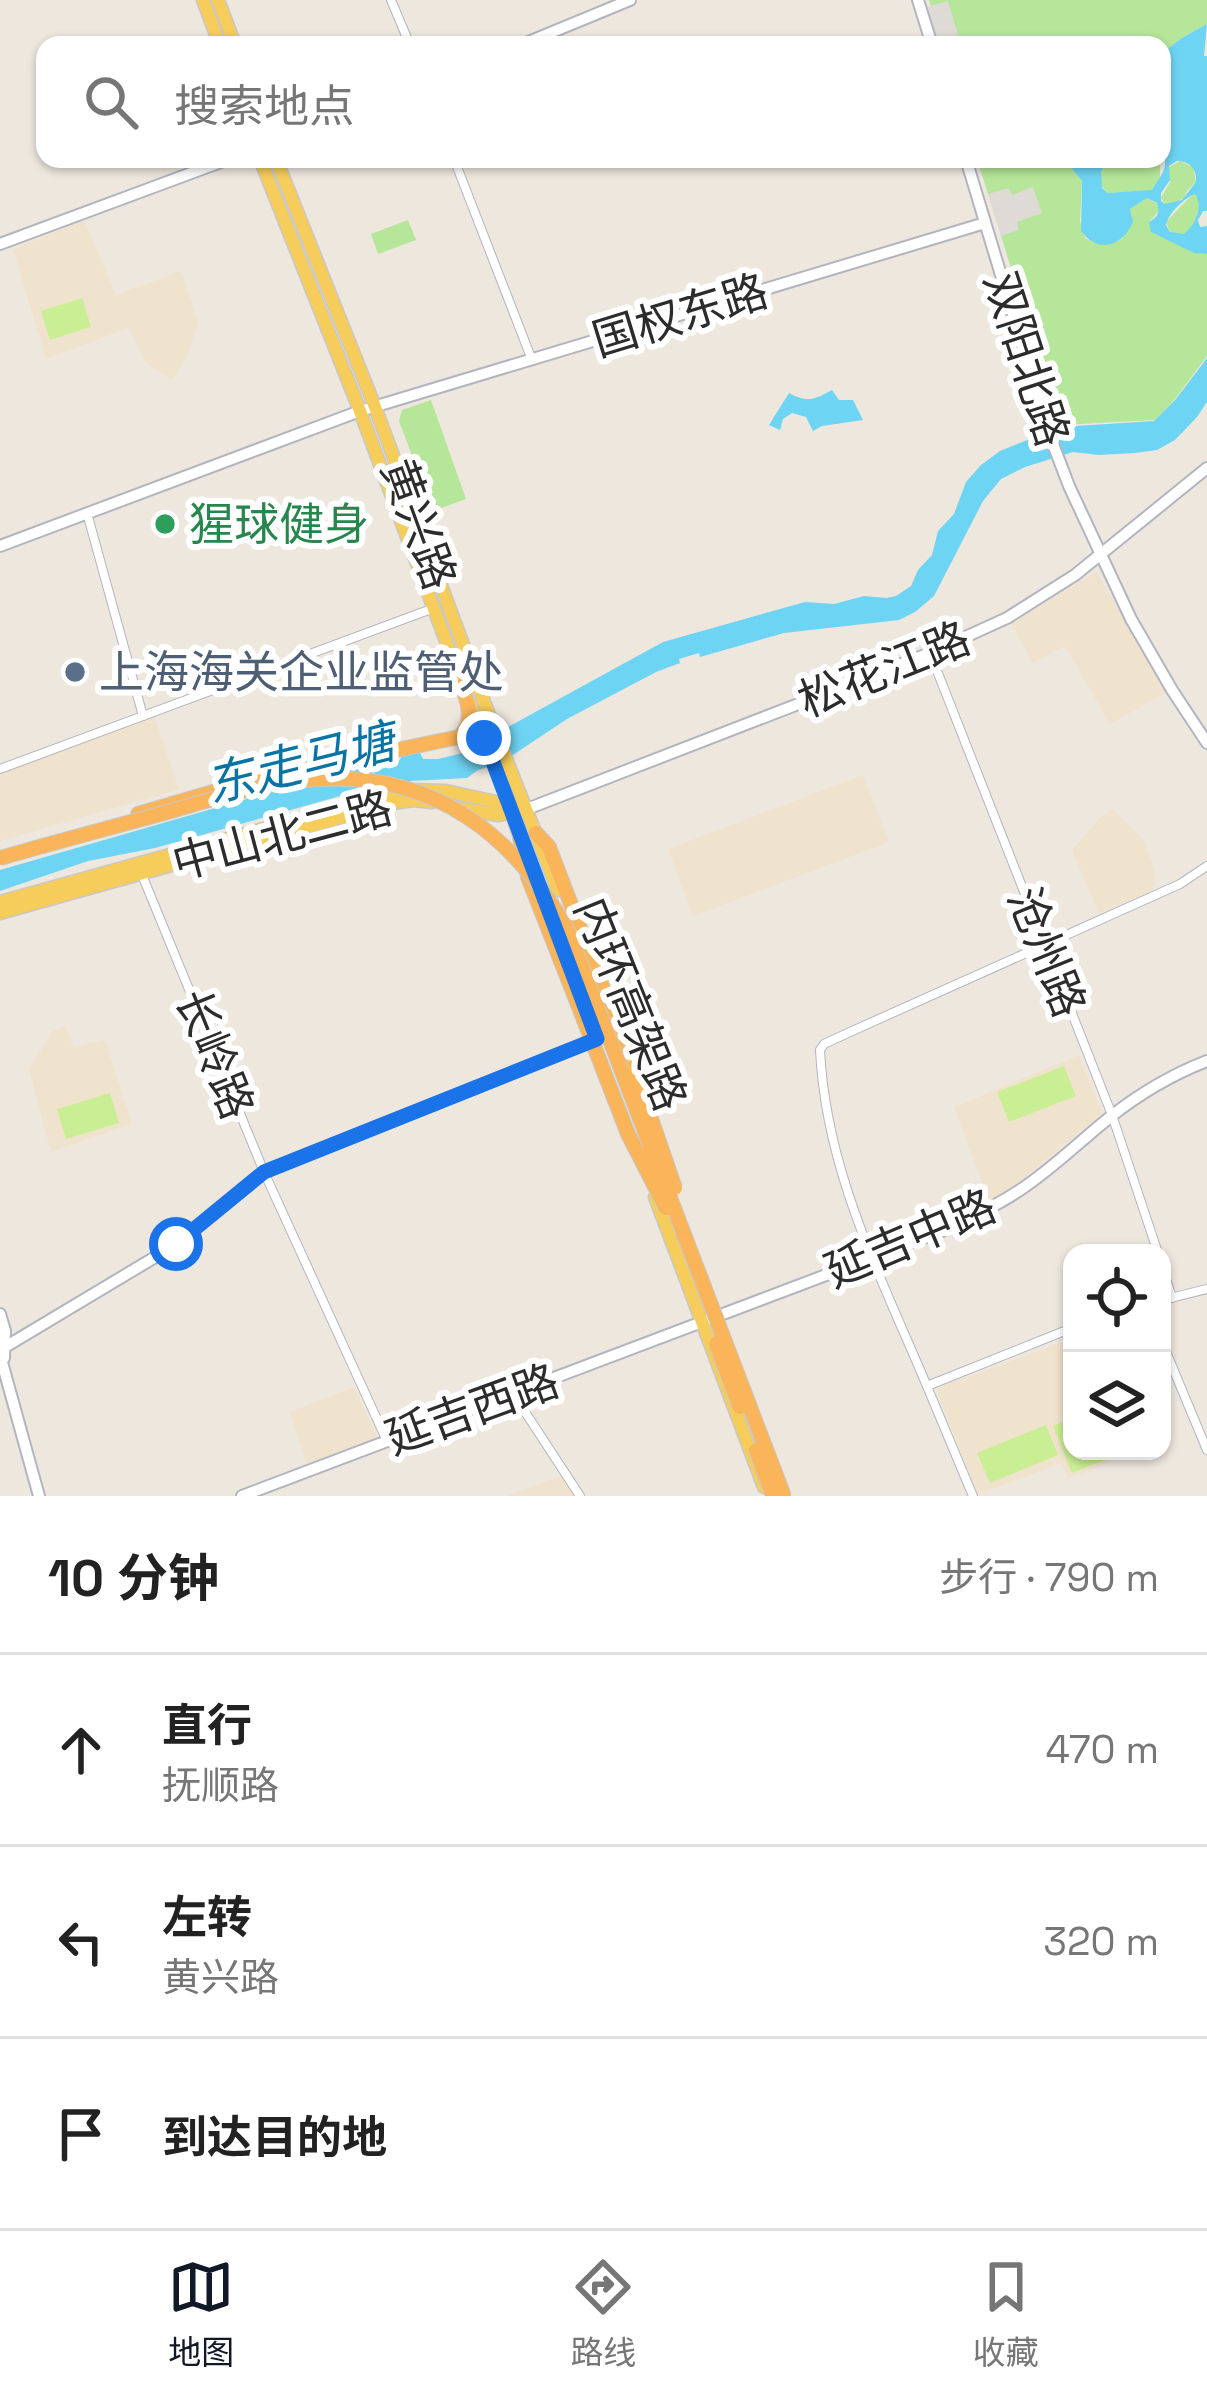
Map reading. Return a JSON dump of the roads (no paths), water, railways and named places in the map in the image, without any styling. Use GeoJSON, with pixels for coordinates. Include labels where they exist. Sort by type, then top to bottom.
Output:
{"type":"FeatureCollection","features":[{"type":"Feature","properties":{"kind":"highway"},"geometry":{"type":"LineString","coordinates":[[0,856],[219,789],[459,737],[470,725],[455,665]]}},
{"type":"Feature","properties":{"kind":"highway","name":"内环高架路"},"geometry":{"type":"LineString","coordinates":[[0,856],[258,788],[319,778],[373,781],[431,798],[470,818],[502,843],[535,877],[569,933],[787,1496]]}},
{"type":"Feature","properties":{"kind":"highway","name":"内环高架路"},"geometry":{"type":"LineString","coordinates":[[0,867],[216,808],[323,787],[399,796],[446,814],[484,839],[515,866],[558,929],[770,1496]]}},
{"type":"Feature","properties":{"kind":"highway"},"geometry":{"type":"LineString","coordinates":[[536,832],[549,848],[635,1072],[701,1279]]}},
{"type":"Feature","properties":{"kind":"highway"},"geometry":{"type":"LineString","coordinates":[[520,838],[529,877],[628,1134],[666,1208]]}},
{"type":"Feature","properties":{"kind":"main road"},"geometry":{"type":"LineString","coordinates":[[202,0],[216,36]]}},
{"type":"Feature","properties":{"kind":"main road"},"geometry":{"type":"LineString","coordinates":[[218,0],[232,36]]}},
{"type":"Feature","properties":{"kind":"main road","name":"黄兴路"},"geometry":{"type":"LineString","coordinates":[[264,168],[455,665],[490,734]]}},
{"type":"Feature","properties":{"kind":"main road","name":"黄兴路"},"geometry":{"type":"LineString","coordinates":[[280,168],[376,407],[501,763],[520,838],[700,1322],[770,1496]]}},
{"type":"Feature","properties":{"kind":"main road","name":"中山北二路"},"geometry":{"type":"LineString","coordinates":[[0,902],[404,790],[446,791],[516,809]]}},
{"type":"Feature","properties":{"kind":"main road","name":"黄兴路"},"geometry":{"type":"LineString","coordinates":[[516,809],[536,832],[787,1496]]}},
{"type":"Feature","properties":{"kind":"main road","name":"中山北二路"},"geometry":{"type":"LineString","coordinates":[[0,913],[138,867]]}},
{"type":"Feature","properties":{"kind":"street"},"geometry":{"type":"LineString","coordinates":[[392,0],[406,36]]}},
{"type":"Feature","properties":{"kind":"street"},"geometry":{"type":"LineString","coordinates":[[543,36],[630,0]]}},
{"type":"Feature","properties":{"kind":"street"},"geometry":{"type":"LineString","coordinates":[[918,0],[929,36]]}},
{"type":"Feature","properties":{"kind":"street"},"geometry":{"type":"LineString","coordinates":[[0,244],[205,168]]}},
{"type":"Feature","properties":{"kind":"street"},"geometry":{"type":"LineString","coordinates":[[457,168],[532,360]]}},
{"type":"Feature","properties":{"kind":"street","name":"双阳北路"},"geometry":{"type":"LineString","coordinates":[[968,168],[1058,457],[1149,652],[1207,743]]}},
{"type":"Feature","properties":{"kind":"street","name":"国权东路"},"geometry":{"type":"LineString","coordinates":[[0,546],[360,411],[985,223]]}},
{"type":"Feature","properties":{"kind":"street","name":"松花江路"},"geometry":{"type":"LineString","coordinates":[[516,809],[930,653],[1007,618],[1101,555],[1205,474]]}},
{"type":"Feature","properties":{"kind":"street"},"geometry":{"type":"LineString","coordinates":[[87,513],[143,716]]}},
{"type":"Feature","properties":{"kind":"street"},"geometry":{"type":"LineString","coordinates":[[0,769],[434,608]]}},
{"type":"Feature","properties":{"kind":"street","name":"沧州路"},"geometry":{"type":"LineString","coordinates":[[930,653],[1112,1115],[1155,1244]]}},
{"type":"Feature","properties":{"kind":"street"},"geometry":{"type":"LineString","coordinates":[[973,1496],[872,1258],[835,1156],[820,1053],[824,1045],[1180,884],[1207,866]]}},
{"type":"Feature","properties":{"kind":"street","name":"长岭路"},"geometry":{"type":"LineString","coordinates":[[138,867],[264,1172],[387,1441]]}},
{"type":"Feature","properties":{"kind":"street"},"geometry":{"type":"LineString","coordinates":[[2,1355],[176,1244],[264,1172],[614,1032]]}},
{"type":"Feature","properties":{"kind":"street","name":"延吉中路"},"geometry":{"type":"LineString","coordinates":[[700,1322],[925,1239],[994,1207],[1112,1115],[1171,1076],[1207,1061]]}},
{"type":"Feature","properties":{"kind":"street"},"geometry":{"type":"LineString","coordinates":[[1171,1298],[1207,1288]]}},
{"type":"Feature","properties":{"kind":"street"},"geometry":{"type":"LineString","coordinates":[[0,1313],[2,1355],[39,1496]]}},
{"type":"Feature","properties":{"kind":"street","name":"延吉西路"},"geometry":{"type":"LineString","coordinates":[[242,1496],[700,1322]]}},
{"type":"Feature","properties":{"kind":"street"},"geometry":{"type":"LineString","coordinates":[[927,1386],[1063,1332]]}},
{"type":"Feature","properties":{"kind":"street"},"geometry":{"type":"LineString","coordinates":[[1166,1352],[1207,1450]]}},
{"type":"Feature","properties":{"kind":"street"},"geometry":{"type":"LineString","coordinates":[[514,1395],[580,1496]]}},
{"type":"Feature","properties":{"kind":"water"},"geometry":{"type":"Polygon","coordinates":[[[1207,24],[1207,211],[1198,220],[1200,227],[1207,226],[1207,254],[1194,253],[1151,232],[1149,222],[1158,209],[1147,198],[1130,209],[1133,222],[1123,237],[1109,244],[1095,243],[1081,231],[1082,181],[1071,168],[1103,168],[1102,188],[1108,193],[1152,190],[1164,168],[1169,168],[1170,180],[1161,193],[1165,204],[1182,200],[1196,182],[1186,162],[1171,165],[1171,47],[1207,24]],[[1195,194],[1170,216],[1166,225],[1170,232],[1184,234],[1192,226],[1195,194]]]}},
{"type":"Feature","properties":{"kind":"water","name":"东走马塘"},"geometry":{"type":"Polygon","coordinates":[[[1207,358],[1207,402],[1175,440],[1157,450],[1135,453],[1073,452],[1001,479],[983,501],[934,596],[899,620],[784,633],[679,659],[680,663],[567,719],[501,763],[467,778],[390,782],[155,848],[88,861],[0,891],[0,870],[357,767],[398,763],[403,754],[419,751],[423,759],[438,759],[459,754],[663,642],[805,602],[834,604],[864,596],[896,596],[911,586],[932,555],[938,531],[954,514],[966,482],[981,465],[1000,451],[1060,427],[1154,421],[1207,358]]]}},
{"type":"Feature","properties":{"kind":"water"},"geometry":{"type":"Polygon","coordinates":[[[832,390],[839,400],[853,400],[863,420],[813,431],[806,417],[792,413],[783,419],[780,430],[769,425],[789,393],[810,399],[832,390]]]}},
{"type":"Feature","properties":{"kind":"place","name":"猩球健身"},"geometry":{"type":"Point","coordinates":[165,524]}},
{"type":"Feature","properties":{"kind":"place","name":"上海海关企业监管处"},"geometry":{"type":"Point","coordinates":[75,672]}}]}
